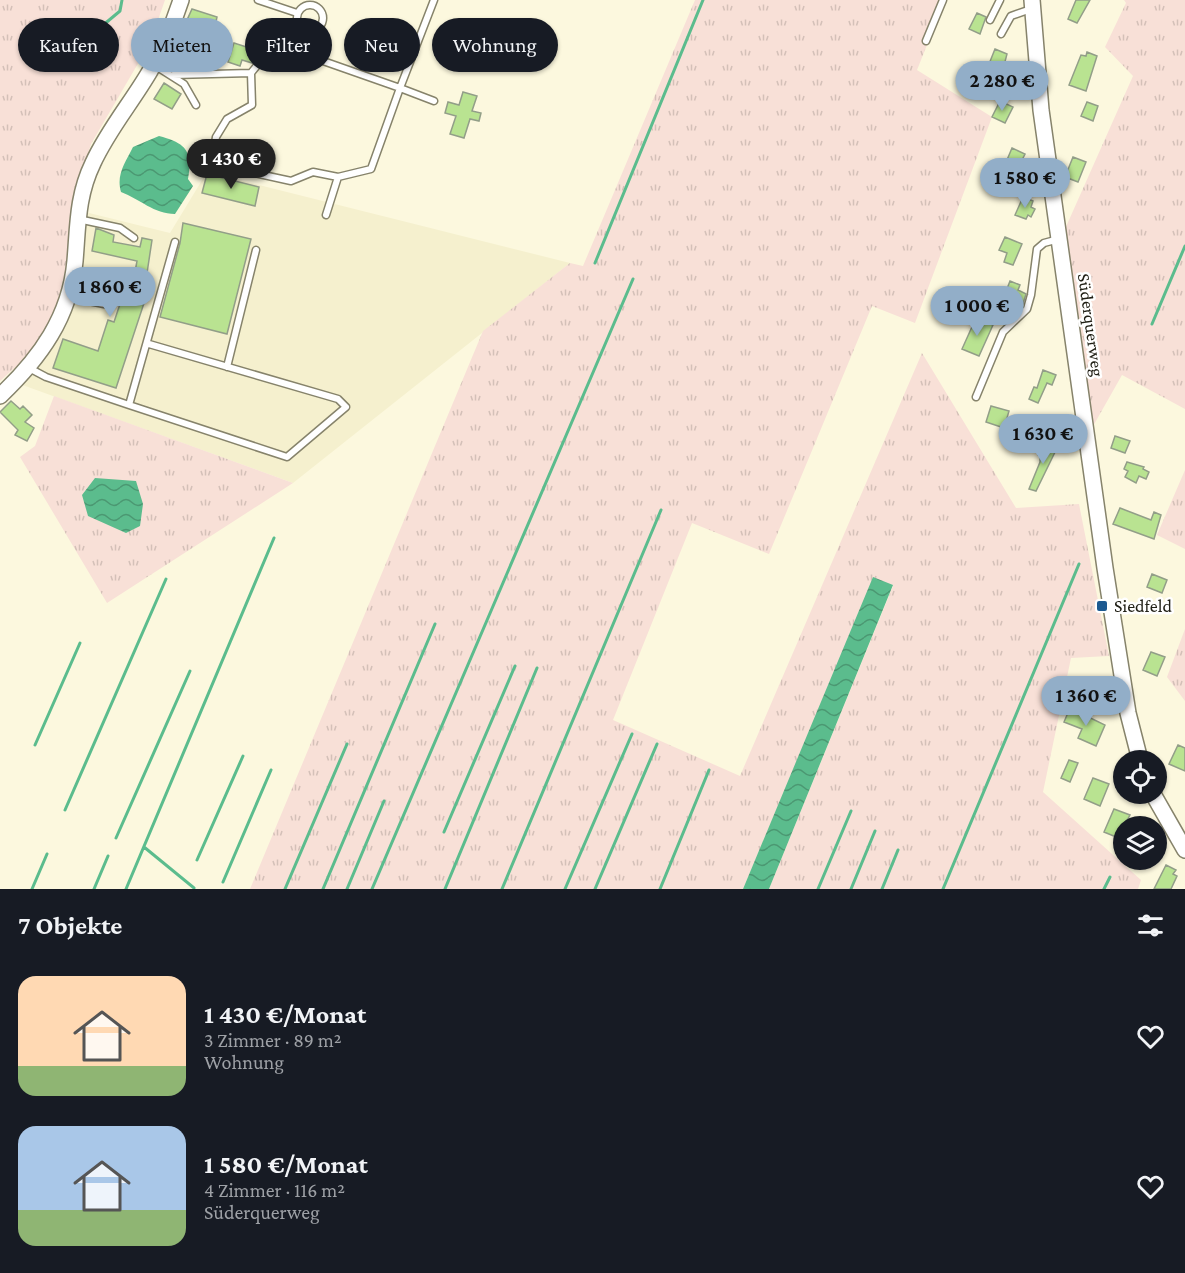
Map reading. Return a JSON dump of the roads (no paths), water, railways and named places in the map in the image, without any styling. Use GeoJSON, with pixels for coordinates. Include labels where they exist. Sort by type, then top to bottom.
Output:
{"type":"FeatureCollection","features":[{"type":"Feature","properties":{"kind":"street"},"geometry":{"type":"LineString","coordinates":[[173,18],[181,0]]}},
{"type":"Feature","properties":{"kind":"street","name":"Süderquerweg"},"geometry":{"type":"LineString","coordinates":[[1032,4],[1041,110],[1105,568],[1128,713],[1137,750]]}},
{"type":"Feature","properties":{"kind":"street"},"geometry":{"type":"LineString","coordinates":[[0,396],[29,368],[58,325],[69,297],[82,189],[92,164],[148,72]]}},
{"type":"Feature","properties":{"kind":"street"},"geometry":{"type":"LineString","coordinates":[[1159,804],[1185,850]]}},
{"type":"Feature","properties":{"kind":"lane"},"geometry":{"type":"LineString","coordinates":[[258,0],[297,13]]}},
{"type":"Feature","properties":{"kind":"lane"},"geometry":{"type":"LineString","coordinates":[[172,75],[251,73],[252,105],[241,113],[233,114],[220,129],[213,148],[216,161],[222,166],[291,181],[313,172],[338,177],[371,169],[434,0]]}},
{"type":"Feature","properties":{"kind":"lane"},"geometry":{"type":"LineString","coordinates":[[926,41],[943,0]]}},
{"type":"Feature","properties":{"kind":"lane"},"geometry":{"type":"LineString","coordinates":[[990,20],[1000,0]]}},
{"type":"Feature","properties":{"kind":"lane"},"geometry":{"type":"LineString","coordinates":[[298,18],[297,13],[302,7],[315,3],[322,18]]}},
{"type":"Feature","properties":{"kind":"lane"},"geometry":{"type":"LineString","coordinates":[[1001,34],[1011,16],[1032,4]]}},
{"type":"Feature","properties":{"kind":"lane"},"geometry":{"type":"LineString","coordinates":[[332,63],[434,101]]}},
{"type":"Feature","properties":{"kind":"lane"},"geometry":{"type":"LineString","coordinates":[[167,72],[184,84],[196,105]]}},
{"type":"Feature","properties":{"kind":"lane"},"geometry":{"type":"LineString","coordinates":[[326,215],[338,177]]}},
{"type":"Feature","properties":{"kind":"lane"},"geometry":{"type":"LineString","coordinates":[[77,219],[120,228],[134,238]]}},
{"type":"Feature","properties":{"kind":"lane"},"geometry":{"type":"LineString","coordinates":[[976,398],[1003,332],[1027,309],[1037,249],[1044,243],[1059,239]]}},
{"type":"Feature","properties":{"kind":"lane"},"geometry":{"type":"LineString","coordinates":[[129,405],[149,344],[150,327],[175,242]]}},
{"type":"Feature","properties":{"kind":"lane"},"geometry":{"type":"LineString","coordinates":[[227,367],[256,250]]}},
{"type":"Feature","properties":{"kind":"lane"},"geometry":{"type":"LineString","coordinates":[[69,297],[109,305]]}},
{"type":"Feature","properties":{"kind":"lane"},"geometry":{"type":"LineString","coordinates":[[29,368],[46,377],[288,457],[346,407],[338,399],[149,344]]}},
{"type":"Feature","properties":{"kind":"water"},"geometry":{"type":"Polygon","coordinates":[[[159,136],[181,145],[188,155],[188,179],[193,186],[175,214],[160,212],[121,192],[120,175],[133,147],[159,136]]]}},
{"type":"Feature","properties":{"kind":"water"},"geometry":{"type":"Polygon","coordinates":[[[95,478],[136,481],[143,504],[140,526],[126,533],[88,516],[82,495],[95,478]]]}},
{"type":"Feature","properties":{"kind":"water"},"geometry":{"type":"Polygon","coordinates":[[[873,577],[893,585],[769,889],[743,889],[873,577]]]}},
{"type":"Feature","properties":{"kind":"waterway"},"geometry":{"type":"LineString","coordinates":[[112,18],[120,11],[122,0]]}},
{"type":"Feature","properties":{"kind":"waterway"},"geometry":{"type":"LineString","coordinates":[[595,263],[703,0]]}},
{"type":"Feature","properties":{"kind":"waterway"},"geometry":{"type":"LineString","coordinates":[[1152,324],[1185,246]]}},
{"type":"Feature","properties":{"kind":"waterway"},"geometry":{"type":"LineString","coordinates":[[372,889],[633,279]]}},
{"type":"Feature","properties":{"kind":"waterway"},"geometry":{"type":"LineString","coordinates":[[502,889],[661,510]]}},
{"type":"Feature","properties":{"kind":"waterway"},"geometry":{"type":"LineString","coordinates":[[126,889],[274,538]]}},
{"type":"Feature","properties":{"kind":"waterway"},"geometry":{"type":"LineString","coordinates":[[943,889],[1079,564]]}},
{"type":"Feature","properties":{"kind":"waterway"},"geometry":{"type":"LineString","coordinates":[[65,810],[166,579]]}},
{"type":"Feature","properties":{"kind":"waterway"},"geometry":{"type":"LineString","coordinates":[[323,889],[435,624]]}},
{"type":"Feature","properties":{"kind":"waterway"},"geometry":{"type":"LineString","coordinates":[[35,745],[80,643]]}},
{"type":"Feature","properties":{"kind":"waterway"},"geometry":{"type":"LineString","coordinates":[[444,832],[515,666]]}},
{"type":"Feature","properties":{"kind":"waterway"},"geometry":{"type":"LineString","coordinates":[[445,889],[537,668]]}},
{"type":"Feature","properties":{"kind":"waterway"},"geometry":{"type":"LineString","coordinates":[[116,838],[190,671]]}},
{"type":"Feature","properties":{"kind":"waterway"},"geometry":{"type":"LineString","coordinates":[[565,889],[632,734]]}},
{"type":"Feature","properties":{"kind":"waterway"},"geometry":{"type":"LineString","coordinates":[[285,889],[347,744]]}},
{"type":"Feature","properties":{"kind":"waterway"},"geometry":{"type":"LineString","coordinates":[[595,889],[657,744]]}},
{"type":"Feature","properties":{"kind":"waterway"},"geometry":{"type":"LineString","coordinates":[[197,860],[243,756]]}},
{"type":"Feature","properties":{"kind":"waterway"},"geometry":{"type":"LineString","coordinates":[[223,882],[271,770]]}},
{"type":"Feature","properties":{"kind":"waterway"},"geometry":{"type":"LineString","coordinates":[[660,889],[709,770]]}},
{"type":"Feature","properties":{"kind":"waterway"},"geometry":{"type":"LineString","coordinates":[[347,889],[384,801]]}},
{"type":"Feature","properties":{"kind":"waterway"},"geometry":{"type":"LineString","coordinates":[[818,889],[851,811]]}},
{"type":"Feature","properties":{"kind":"waterway"},"geometry":{"type":"LineString","coordinates":[[851,889],[875,831]]}},
{"type":"Feature","properties":{"kind":"waterway"},"geometry":{"type":"LineString","coordinates":[[144,847],[194,888]]}},
{"type":"Feature","properties":{"kind":"waterway"},"geometry":{"type":"LineString","coordinates":[[882,889],[898,850]]}},
{"type":"Feature","properties":{"kind":"waterway"},"geometry":{"type":"LineString","coordinates":[[32,889],[47,854]]}},
{"type":"Feature","properties":{"kind":"waterway"},"geometry":{"type":"LineString","coordinates":[[94,889],[108,856]]}},
{"type":"Feature","properties":{"kind":"waterway"},"geometry":{"type":"LineString","coordinates":[[1104,889],[1110,877]]}},
{"type":"Feature","properties":{"kind":"place","name":"Siedfeld"},"geometry":{"type":"Point","coordinates":[1102,606]}}]}
